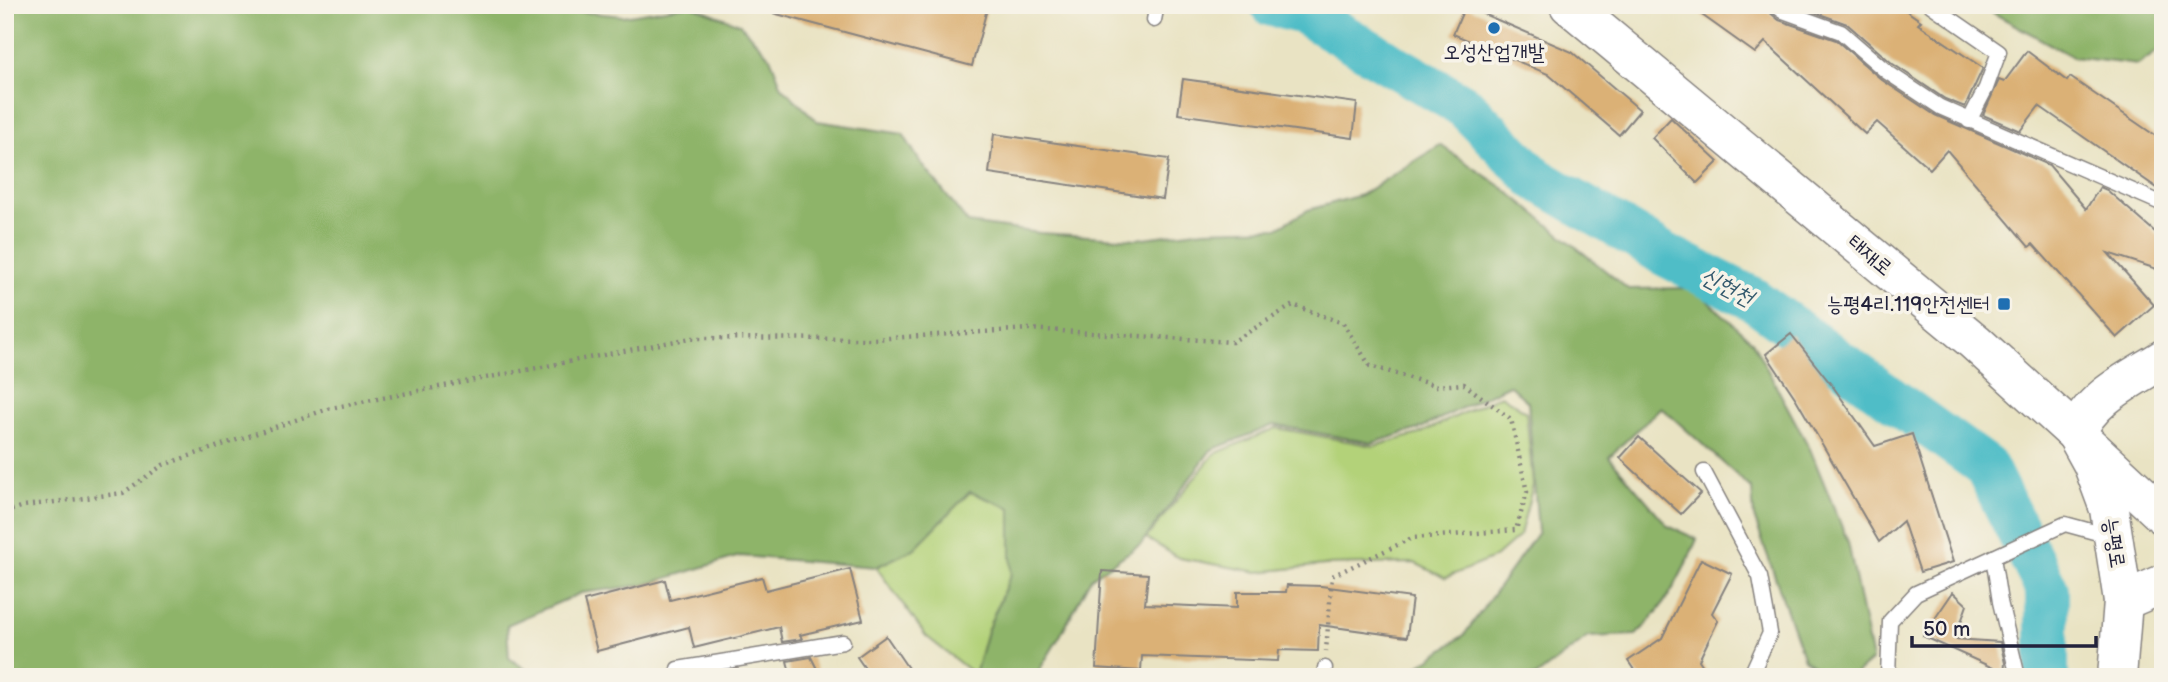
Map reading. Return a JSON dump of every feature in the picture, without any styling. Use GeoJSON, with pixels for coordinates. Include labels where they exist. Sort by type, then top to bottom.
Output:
{"type":"FeatureCollection","features":[{"type":"Feature","properties":{"kind":"main road","name":"태재로"},"geometry":{"type":"LineString","coordinates":[[1569,5],[1975,342],[2080,425],[2163,479]]}},
{"type":"Feature","properties":{"kind":"main road","name":"태재로"},"geometry":{"type":"LineString","coordinates":[[1589,5],[1990,325],[2163,515]]}},
{"type":"Feature","properties":{"kind":"main road"},"geometry":{"type":"LineString","coordinates":[[2080,425],[2099,400],[2163,359]]}},
{"type":"Feature","properties":{"kind":"main road","name":"능평로"},"geometry":{"type":"LineString","coordinates":[[2080,425],[2109,509],[2114,537],[2123,601],[2117,677]]}},
{"type":"Feature","properties":{"kind":"main road"},"geometry":{"type":"LineString","coordinates":[[2123,601],[2163,584]]}},
{"type":"Feature","properties":{"kind":"lane"},"geometry":{"type":"LineString","coordinates":[[1775,5],[1783,12],[1841,32],[1887,72],[1940,107],[2163,204]]}},
{"type":"Feature","properties":{"kind":"lane"},"geometry":{"type":"LineString","coordinates":[[1931,5],[1999,52],[1986,88],[1969,121]]}},
{"type":"Feature","properties":{"kind":"lane"},"geometry":{"type":"LineString","coordinates":[[1704,472],[1760,577],[1770,633],[1750,677]]}},
{"type":"Feature","properties":{"kind":"lane"},"geometry":{"type":"LineString","coordinates":[[1888,677],[1890,621],[1916,593],[2065,524],[2114,537]]}},
{"type":"Feature","properties":{"kind":"lane"},"geometry":{"type":"LineString","coordinates":[[1993,556],[2000,602],[2018,677]]}},
{"type":"Feature","properties":{"kind":"lane"},"geometry":{"type":"LineString","coordinates":[[677,677],[678,669],[843,642]]}},
{"type":"Feature","properties":{"kind":"path"},"geometry":{"type":"LineString","coordinates":[[5,512],[24,506],[123,494],[163,465],[331,408],[691,338],[874,339],[1029,329],[1232,342],[1293,305],[1343,323],[1370,366],[1437,386],[1464,384],[1511,419],[1527,492],[1516,530],[1412,538],[1332,576],[1325,672]]}},
{"type":"Feature","properties":{"kind":"green space"},"geometry":{"type":"Polygon","coordinates":[[[5,5],[541,5],[553,9],[623,16],[690,5],[740,24],[770,57],[782,87],[817,121],[903,134],[919,160],[968,223],[1040,233],[1137,239],[1204,230],[1277,228],[1308,210],[1361,195],[1440,145],[1502,187],[1628,289],[1694,288],[1752,341],[1810,449],[1848,542],[1872,660],[1852,677],[1832,677],[1804,659],[1754,517],[1752,489],[1661,407],[1609,457],[1668,526],[1697,539],[1672,590],[1646,625],[1636,635],[1588,637],[1535,677],[1403,677],[1464,635],[1538,532],[1528,402],[1509,385],[1419,429],[1372,443],[1274,425],[1211,450],[1141,544],[1091,578],[1035,677],[975,675],[987,631],[1011,574],[1011,508],[970,492],[914,549],[876,567],[740,556],[644,585],[581,593],[507,625],[509,658],[537,677],[5,677],[5,5]]]}},
{"type":"Feature","properties":{"kind":"green space"},"geometry":{"type":"Polygon","coordinates":[[[1979,5],[2163,5],[2163,47],[2138,65],[2073,57],[1979,5]]]}},
{"type":"Feature","properties":{"kind":"green space"},"geometry":{"type":"Polygon","coordinates":[[[1501,395],[1526,412],[1533,485],[1520,535],[1494,558],[1445,578],[1415,563],[1325,565],[1258,572],[1179,558],[1146,538],[1214,454],[1276,428],[1374,446],[1419,434],[1501,395]]]}},
{"type":"Feature","properties":{"kind":"green space"},"geometry":{"type":"Polygon","coordinates":[[[969,491],[1011,508],[1011,574],[987,631],[975,675],[926,636],[876,567],[914,549],[969,491]]]}},
{"type":"Feature","properties":{"kind":"building"},"geometry":{"type":"Polygon","coordinates":[[[770,5],[988,5],[972,66],[769,12],[770,5]]]}},
{"type":"Feature","properties":{"kind":"building"},"geometry":{"type":"Polygon","coordinates":[[[1688,5],[1766,5],[1769,12],[1779,20],[1836,40],[1882,80],[1935,115],[2049,165],[2086,209],[2100,187],[2107,190],[2163,239],[2163,271],[2108,253],[2154,305],[2117,338],[2033,244],[2029,247],[1947,150],[1930,169],[1877,122],[1865,134],[1765,42],[1755,53],[1688,5]]]}},
{"type":"Feature","properties":{"kind":"building"},"geometry":{"type":"Polygon","coordinates":[[[1795,5],[1898,5],[1921,21],[1918,24],[1983,68],[1965,107],[1945,99],[1893,64],[1847,24],[1795,5]]]}},
{"type":"Feature","properties":{"kind":"building"},"geometry":{"type":"Polygon","coordinates":[[[1465,6],[1572,52],[1640,110],[1619,135],[1548,74],[1453,34],[1465,6]]]}},
{"type":"Feature","properties":{"kind":"building"},"geometry":{"type":"Polygon","coordinates":[[[2027,51],[2067,81],[2070,77],[2163,141],[2163,192],[2039,106],[2020,131],[1983,115],[1999,80],[2004,82],[2027,51]]]}},
{"type":"Feature","properties":{"kind":"building"},"geometry":{"type":"Polygon","coordinates":[[[1183,79],[1357,103],[1353,138],[1178,114],[1183,79]]]}},
{"type":"Feature","properties":{"kind":"building"},"geometry":{"type":"Polygon","coordinates":[[[1671,118],[1718,162],[1697,183],[1652,138],[1671,118]]]}},
{"type":"Feature","properties":{"kind":"building"},"geometry":{"type":"Polygon","coordinates":[[[994,134],[1169,159],[1163,199],[989,173],[994,134]]]}},
{"type":"Feature","properties":{"kind":"building"},"geometry":{"type":"Polygon","coordinates":[[[1791,334],[1875,446],[1912,434],[1953,562],[1920,572],[1903,521],[1879,542],[1796,399],[1766,354],[1791,334]]]}},
{"type":"Feature","properties":{"kind":"building"},"geometry":{"type":"Polygon","coordinates":[[[1639,437],[1701,493],[1681,514],[1620,458],[1639,437]]]}},
{"type":"Feature","properties":{"kind":"building"},"geometry":{"type":"Polygon","coordinates":[[[1701,559],[1732,574],[1712,613],[1718,621],[1699,660],[1710,677],[1639,677],[1628,661],[1662,638],[1701,559]]]}},
{"type":"Feature","properties":{"kind":"building"},"geometry":{"type":"Polygon","coordinates":[[[850,569],[863,620],[800,635],[802,639],[782,642],[779,627],[694,648],[689,627],[597,651],[584,601],[665,580],[670,600],[762,577],[766,590],[850,569]]]}},
{"type":"Feature","properties":{"kind":"building"},"geometry":{"type":"Polygon","coordinates":[[[1102,571],[1148,574],[1145,604],[1237,608],[1237,592],[1286,592],[1287,585],[1321,586],[1412,598],[1407,637],[1319,625],[1318,651],[1279,650],[1278,661],[1142,656],[1141,671],[1096,668],[1102,571]]]}},
{"type":"Feature","properties":{"kind":"building"},"geometry":{"type":"Polygon","coordinates":[[[1953,592],[1967,605],[1955,639],[2000,642],[2005,663],[2004,673],[1923,636],[1953,592]]]}},
{"type":"Feature","properties":{"kind":"building"},"geometry":{"type":"Polygon","coordinates":[[[886,636],[914,677],[871,677],[857,657],[886,636]]]}},
{"type":"Feature","properties":{"kind":"building"},"geometry":{"type":"Polygon","coordinates":[[[811,657],[821,677],[791,677],[787,661],[811,657]]]}},
{"type":"Feature","properties":{"kind":"waterway","name":"신현천"},"geometry":{"type":"LineString","coordinates":[[1272,5],[1304,13],[1465,107],[1535,178],[1666,255],[1753,299],[1986,467],[2047,590],[2047,677]]}},
{"type":"Feature","properties":{"kind":"place","name":"오성산업개발"},"geometry":{"type":"Point","coordinates":[1494,28]}},
{"type":"Feature","properties":{"kind":"place","name":"능평4리.119안전센터"},"geometry":{"type":"Point","coordinates":[2004,304]}}]}
